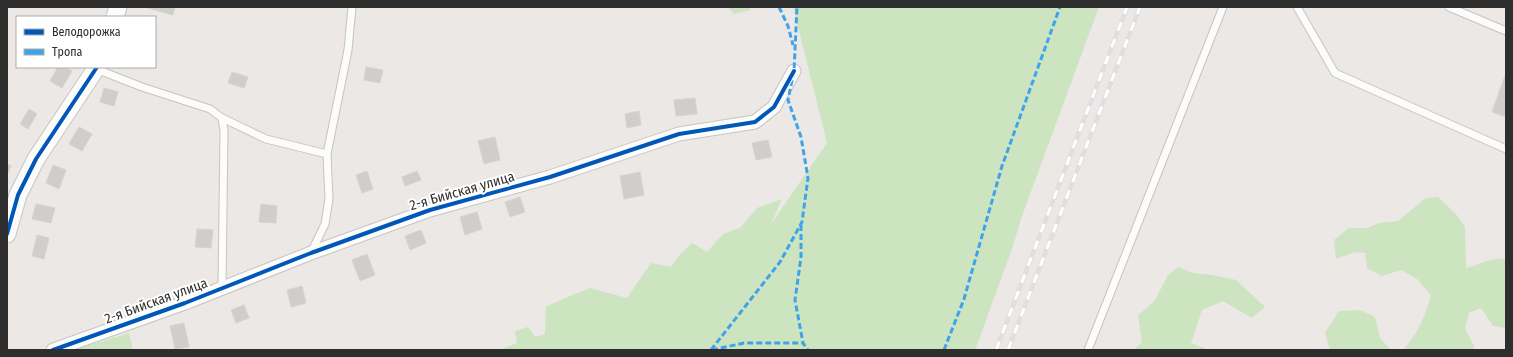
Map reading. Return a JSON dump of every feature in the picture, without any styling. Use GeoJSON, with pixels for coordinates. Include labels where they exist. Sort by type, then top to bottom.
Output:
{"type":"FeatureCollection","features":[{"type":"Feature","properties":{"kind":"street"},"geometry":{"type":"LineString","coordinates":[[7,234],[18,195],[36,159],[97,68]]}},
{"type":"Feature","properties":{"kind":"street","name":"2-я Бийская улица"},"geometry":{"type":"LineString","coordinates":[[53,350],[185,303],[312,253],[430,210],[550,177],[679,134],[755,122],[774,107],[794,71]]}},
{"type":"Feature","properties":{"kind":"lane"},"geometry":{"type":"LineString","coordinates":[[312,253],[325,224],[329,199],[327,154],[348,50],[352,7]]}},
{"type":"Feature","properties":{"kind":"lane"},"geometry":{"type":"LineString","coordinates":[[1088,350],[1223,7]]}},
{"type":"Feature","properties":{"kind":"lane"},"geometry":{"type":"LineString","coordinates":[[1297,7],[1335,73],[1506,149]]}},
{"type":"Feature","properties":{"kind":"lane"},"geometry":{"type":"LineString","coordinates":[[1449,7],[1506,31]]}},
{"type":"Feature","properties":{"kind":"lane"},"geometry":{"type":"LineString","coordinates":[[97,68],[142,87],[210,109],[222,118],[266,139],[327,154]]}},
{"type":"Feature","properties":{"kind":"lane"},"geometry":{"type":"LineString","coordinates":[[222,118],[224,131],[222,288]]}},
{"type":"Feature","properties":{"kind":"green space"},"geometry":{"type":"Polygon","coordinates":[[[728,7],[750,7],[750,10],[734,14],[728,7]]]}},
{"type":"Feature","properties":{"kind":"green space"},"geometry":{"type":"Polygon","coordinates":[[[793,7],[1099,7],[1022,216],[1012,249],[975,350],[499,350],[517,343],[515,331],[528,327],[535,337],[545,334],[546,307],[590,288],[627,298],[651,263],[671,267],[678,257],[692,243],[707,252],[723,234],[740,228],[757,208],[782,199],[771,224],[827,143],[793,7]]]}},
{"type":"Feature","properties":{"kind":"green space"},"geometry":{"type":"Polygon","coordinates":[[[1438,197],[1456,214],[1465,227],[1466,268],[1491,260],[1501,258],[1506,259],[1506,328],[1493,326],[1481,308],[1469,313],[1465,329],[1474,346],[1473,350],[1403,350],[1413,338],[1431,295],[1417,279],[1401,270],[1382,276],[1367,268],[1365,253],[1355,252],[1336,259],[1334,240],[1349,228],[1367,228],[1379,223],[1398,221],[1426,198],[1438,197]]]}},
{"type":"Feature","properties":{"kind":"green space"},"geometry":{"type":"Polygon","coordinates":[[[1178,267],[1193,273],[1236,280],[1265,307],[1252,318],[1223,301],[1202,310],[1191,343],[1209,350],[1134,350],[1142,342],[1138,315],[1154,302],[1168,275],[1178,267]]]}},
{"type":"Feature","properties":{"kind":"green space"},"geometry":{"type":"Polygon","coordinates":[[[1360,310],[1375,317],[1380,338],[1390,349],[1403,350],[1330,350],[1325,333],[1339,311],[1360,310]]]}},
{"type":"Feature","properties":{"kind":"green space"},"geometry":{"type":"Polygon","coordinates":[[[129,333],[133,350],[74,350],[129,333]]]}},
{"type":"Feature","properties":{"kind":"building"},"geometry":{"type":"Polygon","coordinates":[[[175,7],[173,15],[148,8],[175,7]]]}},
{"type":"Feature","properties":{"kind":"building"},"geometry":{"type":"Polygon","coordinates":[[[366,67],[383,70],[380,83],[364,80],[366,67]]]}},
{"type":"Feature","properties":{"kind":"building"},"geometry":{"type":"Polygon","coordinates":[[[57,68],[66,68],[72,71],[62,88],[50,81],[57,68]]]}},
{"type":"Feature","properties":{"kind":"building"},"geometry":{"type":"Polygon","coordinates":[[[232,72],[248,77],[244,88],[228,83],[232,72]]]}},
{"type":"Feature","properties":{"kind":"building"},"geometry":{"type":"Polygon","coordinates":[[[1506,73],[1506,117],[1492,112],[1506,73]]]}},
{"type":"Feature","properties":{"kind":"building"},"geometry":{"type":"Polygon","coordinates":[[[104,88],[118,92],[114,106],[100,102],[104,88]]]}},
{"type":"Feature","properties":{"kind":"building"},"geometry":{"type":"Polygon","coordinates":[[[695,98],[697,114],[676,116],[674,100],[695,98]]]}},
{"type":"Feature","properties":{"kind":"building"},"geometry":{"type":"Polygon","coordinates":[[[29,109],[37,114],[28,129],[20,124],[29,109]]]}},
{"type":"Feature","properties":{"kind":"building"},"geometry":{"type":"Polygon","coordinates":[[[639,111],[641,125],[627,128],[625,114],[639,111]]]}},
{"type":"Feature","properties":{"kind":"building"},"geometry":{"type":"Polygon","coordinates":[[[79,127],[92,134],[82,151],[69,144],[79,127]]]}},
{"type":"Feature","properties":{"kind":"building"},"geometry":{"type":"Polygon","coordinates":[[[495,137],[500,160],[484,164],[478,141],[495,137]]]}},
{"type":"Feature","properties":{"kind":"building"},"geometry":{"type":"Polygon","coordinates":[[[768,140],[772,157],[756,160],[752,143],[768,140]]]}},
{"type":"Feature","properties":{"kind":"building"},"geometry":{"type":"Polygon","coordinates":[[[7,164],[11,166],[7,175],[7,164]]]}},
{"type":"Feature","properties":{"kind":"building"},"geometry":{"type":"Polygon","coordinates":[[[53,165],[66,170],[59,189],[46,183],[53,165]]]}},
{"type":"Feature","properties":{"kind":"building"},"geometry":{"type":"Polygon","coordinates":[[[367,171],[373,189],[362,193],[356,175],[367,171]]]}},
{"type":"Feature","properties":{"kind":"building"},"geometry":{"type":"Polygon","coordinates":[[[417,171],[421,180],[405,186],[402,177],[417,171]]]}},
{"type":"Feature","properties":{"kind":"building"},"geometry":{"type":"Polygon","coordinates":[[[640,172],[644,195],[624,199],[620,176],[640,172]]]}},
{"type":"Feature","properties":{"kind":"building"},"geometry":{"type":"Polygon","coordinates":[[[520,197],[525,212],[510,217],[505,202],[520,197]]]}},
{"type":"Feature","properties":{"kind":"building"},"geometry":{"type":"Polygon","coordinates":[[[36,204],[55,208],[51,223],[32,219],[36,204]]]}},
{"type":"Feature","properties":{"kind":"building"},"geometry":{"type":"Polygon","coordinates":[[[261,204],[277,206],[276,223],[259,222],[261,204]]]}},
{"type":"Feature","properties":{"kind":"building"},"geometry":{"type":"Polygon","coordinates":[[[477,212],[482,229],[465,235],[460,217],[477,212]]]}},
{"type":"Feature","properties":{"kind":"building"},"geometry":{"type":"Polygon","coordinates":[[[197,229],[213,230],[211,248],[195,247],[197,229]]]}},
{"type":"Feature","properties":{"kind":"building"},"geometry":{"type":"Polygon","coordinates":[[[421,230],[426,243],[410,250],[405,236],[421,230]]]}},
{"type":"Feature","properties":{"kind":"building"},"geometry":{"type":"Polygon","coordinates":[[[37,235],[49,238],[44,259],[32,256],[37,235]]]}},
{"type":"Feature","properties":{"kind":"building"},"geometry":{"type":"Polygon","coordinates":[[[367,254],[375,275],[360,281],[352,260],[367,254]]]}},
{"type":"Feature","properties":{"kind":"building"},"geometry":{"type":"Polygon","coordinates":[[[302,286],[306,303],[291,307],[287,290],[302,286]]]}},
{"type":"Feature","properties":{"kind":"building"},"geometry":{"type":"Polygon","coordinates":[[[244,305],[249,318],[236,323],[231,310],[244,305]]]}},
{"type":"Feature","properties":{"kind":"building"},"geometry":{"type":"Polygon","coordinates":[[[184,323],[189,347],[175,349],[170,326],[184,323]]]}},
{"type":"Feature","properties":{"kind":"railway"},"geometry":{"type":"LineString","coordinates":[[996,350],[1127,7]]}},
{"type":"Feature","properties":{"kind":"railway"},"geometry":{"type":"LineString","coordinates":[[1008,350],[1140,7]]}},
{"type":"Feature","properties":{"kind":"marked path"},"geometry":{"type":"LineString","coordinates":[[779,7],[788,26],[793,45]]}},
{"type":"Feature","properties":{"kind":"marked path"},"geometry":{"type":"LineString","coordinates":[[711,350],[780,262],[802,222],[808,178],[801,137],[788,100],[794,71],[797,7]]}},
{"type":"Feature","properties":{"kind":"marked path"},"geometry":{"type":"LineString","coordinates":[[944,350],[964,299],[1002,166],[1060,7]]}},
{"type":"Feature","properties":{"kind":"marked path"},"geometry":{"type":"LineString","coordinates":[[801,225],[801,257],[795,300],[803,343],[808,350]]}},
{"type":"Feature","properties":{"kind":"marked path"},"geometry":{"type":"LineString","coordinates":[[712,350],[744,343],[803,343]]}},
{"type":"Feature","properties":{"kind":"cycle path"},"geometry":{"type":"LineString","coordinates":[[7,234],[18,195],[36,159],[96,68]]}},
{"type":"Feature","properties":{"kind":"cycle path"},"geometry":{"type":"LineString","coordinates":[[53,350],[185,303],[311,253],[430,210],[550,177],[679,134],[755,122],[774,107],[794,71]]}}]}
